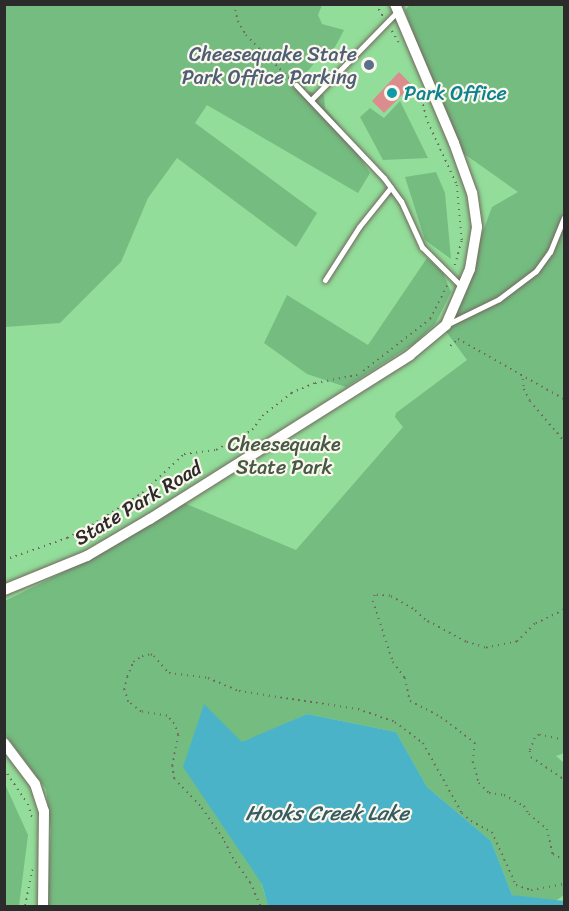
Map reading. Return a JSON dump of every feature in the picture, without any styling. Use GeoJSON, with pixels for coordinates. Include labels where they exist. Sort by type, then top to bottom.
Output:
{"type":"FeatureCollection","features":[{"type":"Feature","properties":{"kind":"street"},"geometry":{"type":"LineString","coordinates":[[396,8],[454,143],[472,193],[477,227],[470,270],[446,325]]}},
{"type":"Feature","properties":{"kind":"street","name":"State Park Road"},"geometry":{"type":"LineString","coordinates":[[4,590],[87,556],[376,377],[410,355],[446,325]]}},
{"type":"Feature","properties":{"kind":"street"},"geometry":{"type":"LineString","coordinates":[[4,743],[35,784],[44,811],[43,906]]}},
{"type":"Feature","properties":{"kind":"lane"},"geometry":{"type":"LineString","coordinates":[[311,100],[387,22],[396,8]]}},
{"type":"Feature","properties":{"kind":"lane"},"geometry":{"type":"LineString","coordinates":[[296,86],[390,187],[401,201],[422,247],[463,289]]}},
{"type":"Feature","properties":{"kind":"lane"},"geometry":{"type":"LineString","coordinates":[[325,280],[359,227],[390,187]]}},
{"type":"Feature","properties":{"kind":"lane"},"geometry":{"type":"LineString","coordinates":[[446,325],[500,299],[536,271],[550,252],[564,219]]}},
{"type":"Feature","properties":{"kind":"path"},"geometry":{"type":"LineString","coordinates":[[234,4],[238,21],[255,46],[296,86]]}},
{"type":"Feature","properties":{"kind":"path"},"geometry":{"type":"LineString","coordinates":[[376,4],[399,42]]}},
{"type":"Feature","properties":{"kind":"path"},"geometry":{"type":"LineString","coordinates":[[4,560],[67,538],[92,525],[142,493],[184,454],[216,450],[252,430],[262,416],[291,393],[315,383],[337,381],[360,374],[430,319],[452,276],[462,241],[461,208],[456,185],[428,122],[420,91]]}},
{"type":"Feature","properties":{"kind":"path"},"geometry":{"type":"LineString","coordinates":[[450,346],[458,339],[564,399]]}},
{"type":"Feature","properties":{"kind":"path"},"geometry":{"type":"LineString","coordinates":[[523,376],[524,389],[530,401],[564,441]]}},
{"type":"Feature","properties":{"kind":"path"},"geometry":{"type":"LineString","coordinates":[[564,610],[535,624],[517,642],[485,648],[466,642],[425,620],[413,609],[390,596],[375,594],[373,601],[393,662],[405,678],[410,701],[441,717],[475,743],[473,762],[479,783],[489,793],[504,795],[524,806],[529,814],[547,829],[553,854],[564,860]]}},
{"type":"Feature","properties":{"kind":"path"},"geometry":{"type":"LineString","coordinates":[[260,906],[250,883],[223,839],[200,806],[174,779],[172,766],[178,735],[174,724],[167,716],[141,712],[128,702],[124,685],[133,662],[141,656],[151,654],[170,673],[208,678],[239,691],[358,708],[395,722],[423,743],[462,813],[471,821],[492,832],[516,885],[531,890],[564,884]]}},
{"type":"Feature","properties":{"kind":"path"},"geometry":{"type":"LineString","coordinates":[[564,740],[539,735],[535,738],[530,751],[531,757],[564,779]]}},
{"type":"Feature","properties":{"kind":"path"},"geometry":{"type":"LineString","coordinates":[[4,769],[28,804],[34,828]]}},
{"type":"Feature","properties":{"kind":"path"},"geometry":{"type":"LineString","coordinates":[[25,906],[32,867]]}},
{"type":"Feature","properties":{"kind":"green space"},"geometry":{"type":"Polygon","coordinates":[[[411,4],[564,5],[564,753],[556,756],[564,763],[564,895],[554,902],[512,895],[491,841],[427,787],[396,732],[307,714],[242,743],[262,885],[268,906],[47,906],[51,830],[46,789],[5,734],[5,601],[68,570],[184,503],[296,550],[403,427],[395,417],[396,413],[467,360],[445,330],[452,326],[446,319],[460,294],[492,207],[518,192],[456,148],[427,76],[405,10],[411,4]]]}},
{"type":"Feature","properties":{"kind":"green space","name":"Cheesequake State Park"},"geometry":{"type":"Polygon","coordinates":[[[5,5],[564,5],[564,906],[5,906],[5,5]]]}},
{"type":"Feature","properties":{"kind":"green space"},"geometry":{"type":"Polygon","coordinates":[[[5,5],[322,5],[318,15],[322,24],[344,30],[335,47],[317,60],[302,78],[306,91],[324,95],[325,108],[337,122],[370,173],[358,193],[207,105],[195,123],[317,213],[296,247],[177,158],[148,198],[121,262],[60,323],[5,327],[5,5]]]}},
{"type":"Feature","properties":{"kind":"green space"},"geometry":{"type":"Polygon","coordinates":[[[400,101],[428,158],[383,160],[360,117],[370,108],[384,118],[400,101]]]}},
{"type":"Feature","properties":{"kind":"green space"},"geometry":{"type":"Polygon","coordinates":[[[436,172],[445,193],[451,259],[425,240],[405,177],[436,172]]]}},
{"type":"Feature","properties":{"kind":"green space"},"geometry":{"type":"Polygon","coordinates":[[[427,258],[443,273],[451,292],[435,324],[415,343],[346,387],[307,374],[264,343],[287,295],[368,345],[427,258]]]}},
{"type":"Feature","properties":{"kind":"green space"},"geometry":{"type":"Polygon","coordinates":[[[4,782],[28,835],[19,906],[5,906],[4,782]]]}},
{"type":"Feature","properties":{"kind":"water","name":"Hooks Creek Lake"},"geometry":{"type":"Polygon","coordinates":[[[204,704],[242,742],[307,714],[396,732],[427,787],[491,841],[512,895],[564,901],[564,906],[268,906],[262,884],[183,767],[204,704]]]}},
{"type":"Feature","properties":{"kind":"building","name":"Park Office"},"geometry":{"type":"Polygon","coordinates":[[[399,72],[412,85],[384,113],[372,101],[399,72]]]}},
{"type":"Feature","properties":{"kind":"place","name":"Cheesequake State Park Office Parking"},"geometry":{"type":"Point","coordinates":[369,65]}},
{"type":"Feature","properties":{"kind":"place","name":"Park Office"},"geometry":{"type":"Point","coordinates":[392,93]}}]}
